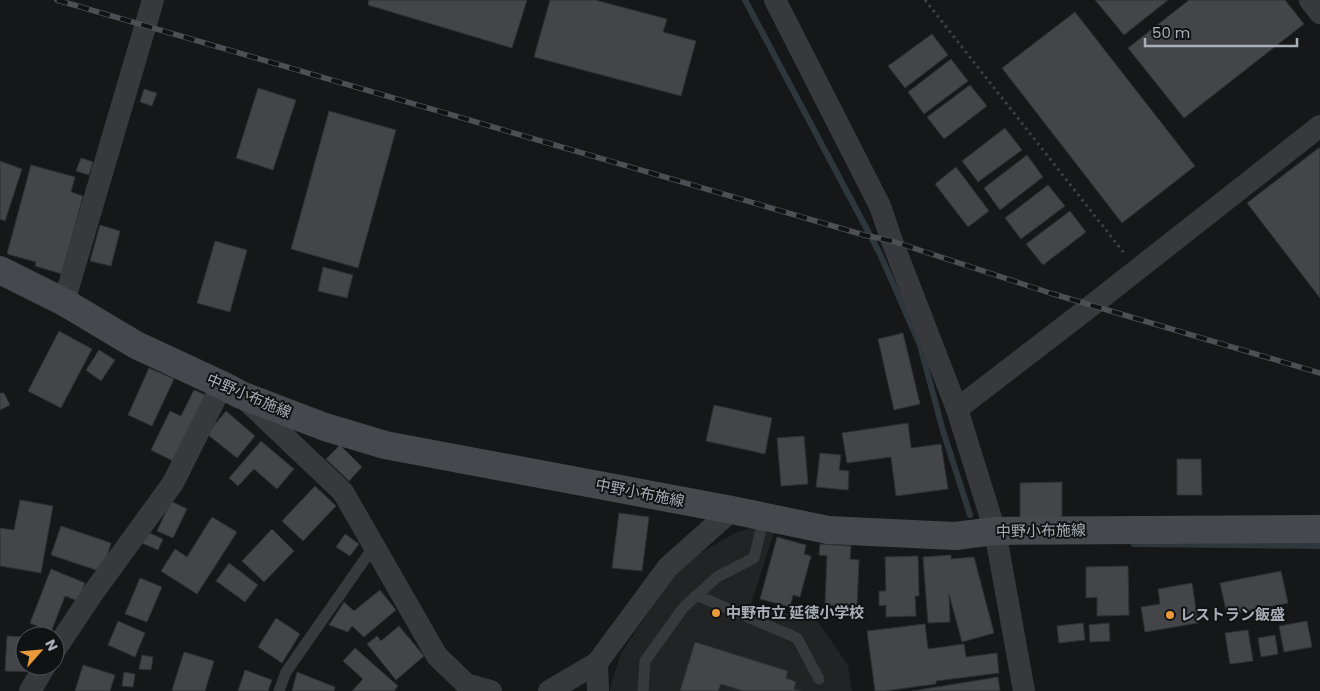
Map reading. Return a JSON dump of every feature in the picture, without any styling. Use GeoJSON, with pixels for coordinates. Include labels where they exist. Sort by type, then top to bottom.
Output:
{"type":"FeatureCollection","features":[{"type":"Feature","properties":{"kind":"main road","name":"中野小布施線"},"geometry":{"type":"LineString","coordinates":[[0,270],[64,302],[136,345],[232,390],[326,427],[385,445],[732,510],[828,530],[955,536],[995,531],[1320,529]]}},
{"type":"Feature","properties":{"kind":"street"},"geometry":{"type":"LineString","coordinates":[[64,302],[153,0]]}},
{"type":"Feature","properties":{"kind":"street"},"geometry":{"type":"LineString","coordinates":[[775,0],[880,206],[957,409],[995,531],[1024,691]]}},
{"type":"Feature","properties":{"kind":"street"},"geometry":{"type":"LineString","coordinates":[[1310,0],[1320,13]]}},
{"type":"Feature","properties":{"kind":"street"},"geometry":{"type":"LineString","coordinates":[[957,409],[1320,126]]}},
{"type":"Feature","properties":{"kind":"street"},"geometry":{"type":"LineString","coordinates":[[65,635],[93,593],[173,483],[232,390],[343,492],[437,656],[466,684],[491,691]]}},
{"type":"Feature","properties":{"kind":"street"},"geometry":{"type":"LineString","coordinates":[[549,691],[597,663],[668,567],[732,510]]}},
{"type":"Feature","properties":{"kind":"street"},"geometry":{"type":"LineString","coordinates":[[597,663],[598,691]]}},
{"type":"Feature","properties":{"kind":"street"},"geometry":{"type":"LineString","coordinates":[[30,691],[39,676]]}},
{"type":"Feature","properties":{"kind":"lane"},"geometry":{"type":"LineString","coordinates":[[643,691],[645,661],[683,608],[696,595],[717,577],[754,558],[764,517]]}},
{"type":"Feature","properties":{"kind":"lane"},"geometry":{"type":"LineString","coordinates":[[279,691],[286,672],[374,546]]}},
{"type":"Feature","properties":{"kind":"lane"},"geometry":{"type":"LineString","coordinates":[[696,595],[796,638],[819,679]]}},
{"type":"Feature","properties":{"kind":"path"},"geometry":{"type":"LineString","coordinates":[[925,0],[1137,270]]}},
{"type":"Feature","properties":{"kind":"shaded area","name":"中野市立 延徳小学校"},"geometry":{"type":"Polygon","coordinates":[[[752,527],[775,530],[751,604],[818,622],[848,665],[852,691],[610,691],[621,653],[681,564],[733,534],[752,527]]]}},
{"type":"Feature","properties":{"kind":"building"},"geometry":{"type":"Polygon","coordinates":[[[369,0],[527,0],[512,48],[368,5],[369,0]]]}},
{"type":"Feature","properties":{"kind":"building"},"geometry":{"type":"Polygon","coordinates":[[[550,0],[595,0],[667,19],[663,32],[696,41],[681,96],[534,57],[550,0]]]}},
{"type":"Feature","properties":{"kind":"building"},"geometry":{"type":"Polygon","coordinates":[[[1095,0],[1168,0],[1124,35],[1095,0]]]}},
{"type":"Feature","properties":{"kind":"building"},"geometry":{"type":"Polygon","coordinates":[[[1189,0],[1285,0],[1304,24],[1184,118],[1128,48],[1189,0]]]}},
{"type":"Feature","properties":{"kind":"building"},"geometry":{"type":"Polygon","coordinates":[[[1075,12],[1195,166],[1122,223],[1002,68],[1075,12]]]}},
{"type":"Feature","properties":{"kind":"building"},"geometry":{"type":"Polygon","coordinates":[[[932,34],[948,55],[905,88],[888,66],[932,34]]]}},
{"type":"Feature","properties":{"kind":"building"},"geometry":{"type":"Polygon","coordinates":[[[951,59],[968,81],[924,114],[908,92],[951,59]]]}},
{"type":"Feature","properties":{"kind":"building"},"geometry":{"type":"Polygon","coordinates":[[[970,85],[987,106],[944,139],[927,117],[970,85]]]}},
{"type":"Feature","properties":{"kind":"building"},"geometry":{"type":"Polygon","coordinates":[[[258,88],[296,100],[273,170],[236,158],[258,88]]]}},
{"type":"Feature","properties":{"kind":"building"},"geometry":{"type":"Polygon","coordinates":[[[144,89],[157,93],[152,106],[140,102],[144,89]]]}},
{"type":"Feature","properties":{"kind":"building"},"geometry":{"type":"Polygon","coordinates":[[[329,111],[396,130],[358,268],[291,249],[329,111]]]}},
{"type":"Feature","properties":{"kind":"building"},"geometry":{"type":"Polygon","coordinates":[[[1005,128],[1022,150],[978,182],[962,161],[1005,128]]]}},
{"type":"Feature","properties":{"kind":"building"},"geometry":{"type":"Polygon","coordinates":[[[1320,147],[1320,298],[1247,203],[1320,147]]]}},
{"type":"Feature","properties":{"kind":"building"},"geometry":{"type":"Polygon","coordinates":[[[1027,155],[1043,177],[1000,210],[984,188],[1027,155]]]}},
{"type":"Feature","properties":{"kind":"building"},"geometry":{"type":"Polygon","coordinates":[[[81,158],[93,162],[89,175],[76,171],[81,158]]]}},
{"type":"Feature","properties":{"kind":"building"},"geometry":{"type":"Polygon","coordinates":[[[0,161],[22,169],[5,221],[0,219],[0,161]]]}},
{"type":"Feature","properties":{"kind":"building"},"geometry":{"type":"Polygon","coordinates":[[[31,165],[75,177],[71,192],[83,196],[62,274],[35,266],[36,262],[7,254],[31,165]]]}},
{"type":"Feature","properties":{"kind":"building"},"geometry":{"type":"Polygon","coordinates":[[[956,167],[989,211],[968,227],[935,184],[956,167]]]}},
{"type":"Feature","properties":{"kind":"building"},"geometry":{"type":"Polygon","coordinates":[[[1048,185],[1065,206],[1021,239],[1005,218],[1048,185]]]}},
{"type":"Feature","properties":{"kind":"building"},"geometry":{"type":"Polygon","coordinates":[[[1070,211],[1086,232],[1043,265],[1026,244],[1070,211]]]}},
{"type":"Feature","properties":{"kind":"building"},"geometry":{"type":"Polygon","coordinates":[[[100,225],[120,231],[111,266],[90,261],[100,225]]]}},
{"type":"Feature","properties":{"kind":"building"},"geometry":{"type":"Polygon","coordinates":[[[215,241],[247,250],[230,312],[197,303],[215,241]]]}},
{"type":"Feature","properties":{"kind":"building"},"geometry":{"type":"Polygon","coordinates":[[[323,267],[353,275],[347,298],[318,291],[323,267]]]}},
{"type":"Feature","properties":{"kind":"building"},"geometry":{"type":"Polygon","coordinates":[[[59,331],[92,349],[61,408],[28,391],[59,331]]]}},
{"type":"Feature","properties":{"kind":"building"},"geometry":{"type":"Polygon","coordinates":[[[903,333],[920,404],[894,410],[878,339],[903,333]]]}},
{"type":"Feature","properties":{"kind":"building"},"geometry":{"type":"Polygon","coordinates":[[[99,350],[115,360],[101,381],[86,370],[99,350]]]}},
{"type":"Feature","properties":{"kind":"building"},"geometry":{"type":"Polygon","coordinates":[[[149,368],[174,379],[152,426],[128,415],[149,368]]]}},
{"type":"Feature","properties":{"kind":"building"},"geometry":{"type":"Polygon","coordinates":[[[194,390],[208,396],[175,462],[151,450],[170,411],[181,416],[194,390]]]}},
{"type":"Feature","properties":{"kind":"building"},"geometry":{"type":"Polygon","coordinates":[[[0,393],[4,393],[10,405],[0,410],[0,393]]]}},
{"type":"Feature","properties":{"kind":"building"},"geometry":{"type":"Polygon","coordinates":[[[714,405],[772,418],[765,454],[706,441],[714,405]]]}},
{"type":"Feature","properties":{"kind":"building"},"geometry":{"type":"Polygon","coordinates":[[[226,411],[255,436],[237,458],[207,434],[226,411]]]}},
{"type":"Feature","properties":{"kind":"building"},"geometry":{"type":"Polygon","coordinates":[[[908,423],[911,448],[941,444],[948,489],[896,496],[891,457],[847,463],[842,433],[908,423]]]}},
{"type":"Feature","properties":{"kind":"building"},"geometry":{"type":"Polygon","coordinates":[[[804,436],[808,484],[781,486],[777,438],[804,436]]]}},
{"type":"Feature","properties":{"kind":"building"},"geometry":{"type":"Polygon","coordinates":[[[261,441],[294,469],[277,489],[254,469],[238,486],[229,478],[261,441]]]}},
{"type":"Feature","properties":{"kind":"building"},"geometry":{"type":"Polygon","coordinates":[[[340,445],[362,467],[349,481],[326,459],[340,445]]]}},
{"type":"Feature","properties":{"kind":"building"},"geometry":{"type":"Polygon","coordinates":[[[820,453],[841,455],[839,470],[849,471],[848,490],[816,487],[820,453]]]}},
{"type":"Feature","properties":{"kind":"building"},"geometry":{"type":"Polygon","coordinates":[[[1177,459],[1201,459],[1202,495],[1177,495],[1177,459]]]}},
{"type":"Feature","properties":{"kind":"building"},"geometry":{"type":"Polygon","coordinates":[[[1062,482],[1062,519],[1020,520],[1020,483],[1062,482]]]}},
{"type":"Feature","properties":{"kind":"building"},"geometry":{"type":"Polygon","coordinates":[[[315,486],[336,506],[303,541],[282,521],[315,486]]]}},
{"type":"Feature","properties":{"kind":"building"},"geometry":{"type":"Polygon","coordinates":[[[20,500],[53,506],[41,573],[0,566],[0,528],[14,530],[20,500]]]}},
{"type":"Feature","properties":{"kind":"building"},"geometry":{"type":"Polygon","coordinates":[[[171,501],[187,509],[173,538],[157,531],[171,501]]]}},
{"type":"Feature","properties":{"kind":"building"},"geometry":{"type":"Polygon","coordinates":[[[619,513],[649,517],[642,571],[612,568],[619,513]]]}},
{"type":"Feature","properties":{"kind":"building"},"geometry":{"type":"Polygon","coordinates":[[[212,517],[237,532],[197,594],[161,571],[175,549],[187,557],[212,517]]]}},
{"type":"Feature","properties":{"kind":"building"},"geometry":{"type":"Polygon","coordinates":[[[61,526],[111,543],[102,572],[51,555],[61,526]]]}},
{"type":"Feature","properties":{"kind":"building"},"geometry":{"type":"Polygon","coordinates":[[[272,529],[294,551],[264,582],[242,561],[272,529]]]}},
{"type":"Feature","properties":{"kind":"building"},"geometry":{"type":"Polygon","coordinates":[[[147,532],[163,539],[158,550],[142,543],[147,532]]]}},
{"type":"Feature","properties":{"kind":"building"},"geometry":{"type":"Polygon","coordinates":[[[345,534],[359,544],[350,556],[336,547],[345,534]]]}},
{"type":"Feature","properties":{"kind":"building"},"geometry":{"type":"Polygon","coordinates":[[[777,537],[806,545],[804,554],[811,556],[800,597],[793,595],[790,607],[760,599],[777,537]]]}},
{"type":"Feature","properties":{"kind":"building"},"geometry":{"type":"Polygon","coordinates":[[[820,544],[851,546],[850,559],[859,560],[857,606],[825,605],[827,556],[819,555],[820,544]]]}},
{"type":"Feature","properties":{"kind":"building"},"geometry":{"type":"Polygon","coordinates":[[[951,555],[951,559],[974,557],[994,633],[962,642],[949,594],[950,622],[928,623],[923,557],[951,555]]]}},
{"type":"Feature","properties":{"kind":"building"},"geometry":{"type":"Polygon","coordinates":[[[918,556],[919,596],[915,596],[916,616],[886,617],[886,605],[879,606],[879,591],[886,591],[885,557],[918,556]]]}},
{"type":"Feature","properties":{"kind":"building"},"geometry":{"type":"Polygon","coordinates":[[[229,563],[258,585],[245,602],[216,581],[229,563]]]}},
{"type":"Feature","properties":{"kind":"building"},"geometry":{"type":"Polygon","coordinates":[[[1128,566],[1129,615],[1097,616],[1097,597],[1086,598],[1086,567],[1128,566]]]}},
{"type":"Feature","properties":{"kind":"building"},"geometry":{"type":"Polygon","coordinates":[[[51,569],[85,583],[78,601],[65,596],[53,626],[37,626],[30,623],[51,569]]]}},
{"type":"Feature","properties":{"kind":"building"},"geometry":{"type":"Polygon","coordinates":[[[1281,571],[1288,603],[1227,615],[1220,583],[1281,571]]]}},
{"type":"Feature","properties":{"kind":"building"},"geometry":{"type":"Polygon","coordinates":[[[140,578],[162,587],[147,622],[125,614],[140,578]]]}},
{"type":"Feature","properties":{"kind":"building","name":"レストラン飯盛"},"geometry":{"type":"Polygon","coordinates":[[[1192,583],[1198,623],[1145,632],[1141,607],[1160,604],[1158,589],[1192,583]]]}},
{"type":"Feature","properties":{"kind":"building"},"geometry":{"type":"Polygon","coordinates":[[[380,590],[396,610],[364,637],[352,626],[348,632],[329,625],[344,602],[354,611],[380,590]]]}},
{"type":"Feature","properties":{"kind":"building"},"geometry":{"type":"Polygon","coordinates":[[[276,618],[300,634],[282,663],[258,647],[276,618]]]}},
{"type":"Feature","properties":{"kind":"building"},"geometry":{"type":"Polygon","coordinates":[[[118,621],[145,633],[135,657],[108,645],[118,621]]]}},
{"type":"Feature","properties":{"kind":"building"},"geometry":{"type":"Polygon","coordinates":[[[1307,621],[1312,647],[1284,652],[1279,626],[1307,621]]]}},
{"type":"Feature","properties":{"kind":"building"},"geometry":{"type":"Polygon","coordinates":[[[1083,623],[1085,640],[1059,643],[1057,626],[1083,623]]]}},
{"type":"Feature","properties":{"kind":"building"},"geometry":{"type":"Polygon","coordinates":[[[1109,623],[1110,641],[1090,642],[1089,625],[1109,623]]]}},
{"type":"Feature","properties":{"kind":"building"},"geometry":{"type":"Polygon","coordinates":[[[925,624],[928,649],[964,644],[966,657],[997,653],[999,673],[936,681],[936,684],[875,691],[867,631],[925,624]]]}},
{"type":"Feature","properties":{"kind":"building"},"geometry":{"type":"Polygon","coordinates":[[[399,626],[424,656],[396,680],[367,644],[377,636],[381,641],[399,626]]]}},
{"type":"Feature","properties":{"kind":"building"},"geometry":{"type":"Polygon","coordinates":[[[1248,630],[1253,661],[1230,664],[1225,633],[1248,630]]]}},
{"type":"Feature","properties":{"kind":"building"},"geometry":{"type":"Polygon","coordinates":[[[1275,635],[1278,654],[1261,657],[1258,638],[1275,635]]]}},
{"type":"Feature","properties":{"kind":"building"},"geometry":{"type":"Polygon","coordinates":[[[7,636],[15,636],[15,671],[5,671],[7,636]]]}},
{"type":"Feature","properties":{"kind":"building"},"geometry":{"type":"Polygon","coordinates":[[[695,642],[788,671],[786,678],[796,682],[794,689],[801,691],[743,691],[721,684],[718,691],[680,691],[695,642]]]}},
{"type":"Feature","properties":{"kind":"building"},"geometry":{"type":"Polygon","coordinates":[[[355,648],[398,686],[394,691],[352,691],[363,679],[343,661],[355,648]]]}},
{"type":"Feature","properties":{"kind":"building"},"geometry":{"type":"Polygon","coordinates":[[[184,652],[214,661],[205,691],[172,690],[184,652]]]}},
{"type":"Feature","properties":{"kind":"building"},"geometry":{"type":"Polygon","coordinates":[[[142,655],[153,657],[151,670],[139,669],[142,655]]]}},
{"type":"Feature","properties":{"kind":"building"},"geometry":{"type":"Polygon","coordinates":[[[83,665],[115,675],[110,691],[75,691],[83,665]]]}},
{"type":"Feature","properties":{"kind":"building"},"geometry":{"type":"Polygon","coordinates":[[[245,670],[272,680],[268,691],[238,691],[245,670]]]}},
{"type":"Feature","properties":{"kind":"building"},"geometry":{"type":"Polygon","coordinates":[[[124,672],[135,674],[133,687],[122,686],[124,672]]]}},
{"type":"Feature","properties":{"kind":"building"},"geometry":{"type":"Polygon","coordinates":[[[297,672],[335,687],[334,691],[292,691],[297,672]]]}},
{"type":"Feature","properties":{"kind":"building"},"geometry":{"type":"Polygon","coordinates":[[[998,677],[1000,691],[912,691],[998,677]]]}},
{"type":"Feature","properties":{"kind":"waterway"},"geometry":{"type":"LineString","coordinates":[[745,0],[880,254],[920,345],[943,431],[970,515]]}},
{"type":"Feature","properties":{"kind":"waterway"},"geometry":{"type":"LineString","coordinates":[[1134,544],[1320,546]]}},
{"type":"Feature","properties":{"kind":"railway"},"geometry":{"type":"LineString","coordinates":[[57,0],[864,235],[892,241],[1050,293],[1320,373]]}},
{"type":"Feature","properties":{"kind":"place","name":"中野市立 延徳小学校"},"geometry":{"type":"Point","coordinates":[716,613]}},
{"type":"Feature","properties":{"kind":"place","name":"レストラン飯盛"},"geometry":{"type":"Point","coordinates":[1170,615]}}]}
